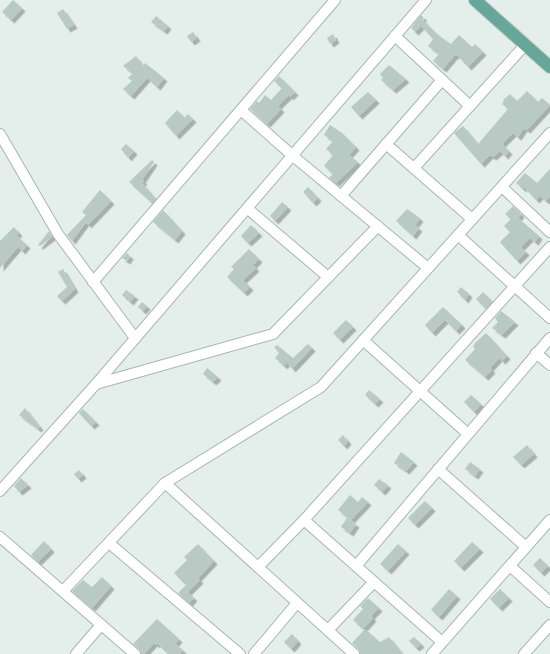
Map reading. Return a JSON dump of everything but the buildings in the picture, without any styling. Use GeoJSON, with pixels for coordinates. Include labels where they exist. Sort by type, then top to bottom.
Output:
{"type":"FeatureCollection","features":[{"type":"Feature","properties":{"kind":"main road"},"geometry":{"type":"LineString","coordinates":[[477,1],[550,67]]}},
{"type":"Feature","properties":{"kind":"street"},"geometry":{"type":"LineString","coordinates":[[93,282],[335,0]]}},
{"type":"Feature","properties":{"kind":"street"},"geometry":{"type":"LineString","coordinates":[[0,491],[136,338],[426,0]]}},
{"type":"Feature","properties":{"kind":"street"},"geometry":{"type":"LineString","coordinates":[[395,36],[470,106]]}},
{"type":"Feature","properties":{"kind":"street"},"geometry":{"type":"LineString","coordinates":[[414,168],[525,45]]}},
{"type":"Feature","properties":{"kind":"street"},"geometry":{"type":"LineString","coordinates":[[341,196],[442,80]]}},
{"type":"Feature","properties":{"kind":"street"},"geometry":{"type":"LineString","coordinates":[[241,110],[293,156],[428,268]]}},
{"type":"Feature","properties":{"kind":"street"},"geometry":{"type":"LineString","coordinates":[[0,134],[58,234],[136,338]]}},
{"type":"Feature","properties":{"kind":"street"},"geometry":{"type":"LineString","coordinates":[[63,591],[166,483],[321,387],[550,134]]}},
{"type":"Feature","properties":{"kind":"street"},"geometry":{"type":"LineString","coordinates":[[386,144],[472,219]]}},
{"type":"Feature","properties":{"kind":"street"},"geometry":{"type":"LineString","coordinates":[[502,187],[550,232]]}},
{"type":"Feature","properties":{"kind":"street"},"geometry":{"type":"LineString","coordinates":[[248,208],[328,277]]}},
{"type":"Feature","properties":{"kind":"street"},"geometry":{"type":"LineString","coordinates":[[96,384],[274,334],[378,226]]}},
{"type":"Feature","properties":{"kind":"street"},"geometry":{"type":"LineString","coordinates":[[458,235],[550,318]]}},
{"type":"Feature","properties":{"kind":"street"},"geometry":{"type":"LineString","coordinates":[[258,568],[304,520],[419,390],[550,247]]}},
{"type":"Feature","properties":{"kind":"street"},"geometry":{"type":"LineString","coordinates":[[356,566],[550,338]]}},
{"type":"Feature","properties":{"kind":"street"},"geometry":{"type":"LineString","coordinates":[[363,340],[468,434]]}},
{"type":"Feature","properties":{"kind":"street"},"geometry":{"type":"LineString","coordinates":[[536,353],[550,365]]}},
{"type":"Feature","properties":{"kind":"street"},"geometry":{"type":"LineString","coordinates":[[438,469],[526,548]]}},
{"type":"Feature","properties":{"kind":"street"},"geometry":{"type":"LineString","coordinates":[[166,483],[328,630],[347,652]]}},
{"type":"Feature","properties":{"kind":"street"},"geometry":{"type":"LineString","coordinates":[[304,520],[442,642]]}},
{"type":"Feature","properties":{"kind":"street"},"geometry":{"type":"LineString","coordinates":[[432,654],[550,520]]}},
{"type":"Feature","properties":{"kind":"street"},"geometry":{"type":"LineString","coordinates":[[0,537],[135,654]]}},
{"type":"Feature","properties":{"kind":"street"},"geometry":{"type":"LineString","coordinates":[[109,543],[240,654]]}},
{"type":"Feature","properties":{"kind":"street"},"geometry":{"type":"LineString","coordinates":[[510,566],[550,602]]}},
{"type":"Feature","properties":{"kind":"street"},"geometry":{"type":"LineString","coordinates":[[328,630],[374,582]]}},
{"type":"Feature","properties":{"kind":"street"},"geometry":{"type":"LineString","coordinates":[[254,654],[297,603]]}},
{"type":"Feature","properties":{"kind":"street"},"geometry":{"type":"LineString","coordinates":[[76,654],[101,625]]}},
{"type":"Feature","properties":{"kind":"street"},"geometry":{"type":"LineString","coordinates":[[524,654],[550,625]]}}]}
